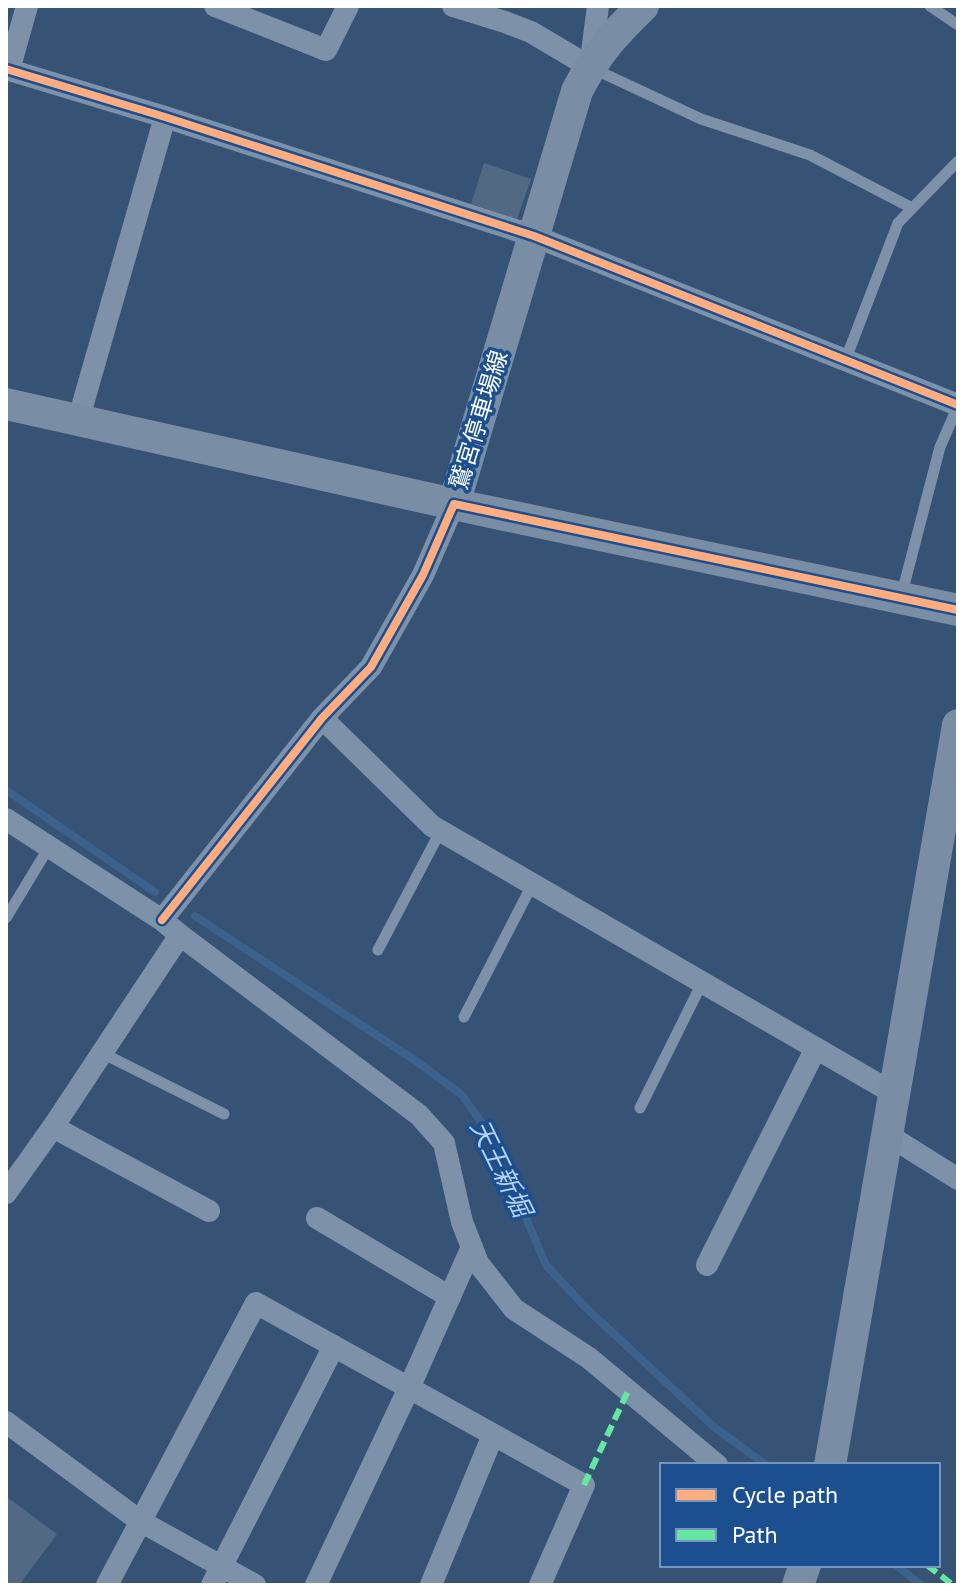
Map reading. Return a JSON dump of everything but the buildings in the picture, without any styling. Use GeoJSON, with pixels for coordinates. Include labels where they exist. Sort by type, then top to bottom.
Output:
{"type":"FeatureCollection","features":[{"type":"Feature","properties":{"kind":"street"},"geometry":{"type":"LineString","coordinates":[[27,6],[7,69],[534,236],[958,406]]}},
{"type":"Feature","properties":{"kind":"street"},"geometry":{"type":"LineString","coordinates":[[215,6],[326,50],[348,6]]}},
{"type":"Feature","properties":{"kind":"street"},"geometry":{"type":"LineString","coordinates":[[453,6],[531,32],[590,67],[598,6]]}},
{"type":"Feature","properties":{"kind":"street","name":"鷲宮停車場線"},"geometry":{"type":"LineString","coordinates":[[6,404],[454,504],[577,91],[605,43],[643,6]]}},
{"type":"Feature","properties":{"kind":"street"},"geometry":{"type":"LineString","coordinates":[[78,421],[165,117]]}},
{"type":"Feature","properties":{"kind":"street"},"geometry":{"type":"LineString","coordinates":[[162,920],[322,718],[371,667],[423,575],[454,504],[958,610]]}},
{"type":"Feature","properties":{"kind":"street"},"geometry":{"type":"LineString","coordinates":[[322,718],[440,832],[895,1094]]}},
{"type":"Feature","properties":{"kind":"street"},"geometry":{"type":"LineString","coordinates":[[830,1463],[958,725]]}},
{"type":"Feature","properties":{"kind":"street"},"geometry":{"type":"LineString","coordinates":[[6,819],[162,920],[419,1115],[444,1143],[462,1222],[478,1263],[514,1309],[589,1358],[715,1463]]}},
{"type":"Feature","properties":{"kind":"street"},"geometry":{"type":"LineString","coordinates":[[6,1193],[180,935]]}},
{"type":"Feature","properties":{"kind":"street"},"geometry":{"type":"LineString","coordinates":[[707,1265],[816,1048]]}},
{"type":"Feature","properties":{"kind":"street"},"geometry":{"type":"LineString","coordinates":[[53,1127],[209,1211]]}},
{"type":"Feature","properties":{"kind":"street"},"geometry":{"type":"LineString","coordinates":[[888,1135],[958,1179]]}},
{"type":"Feature","properties":{"kind":"street"},"geometry":{"type":"LineString","coordinates":[[317,1218],[450,1297]]}},
{"type":"Feature","properties":{"kind":"street"},"geometry":{"type":"LineString","coordinates":[[316,1585],[472,1247]]}},
{"type":"Feature","properties":{"kind":"street"},"geometry":{"type":"LineString","coordinates":[[107,1585],[256,1303],[584,1485],[540,1585]]}},
{"type":"Feature","properties":{"kind":"street"},"geometry":{"type":"LineString","coordinates":[[217,1576],[334,1346]]}},
{"type":"Feature","properties":{"kind":"street"},"geometry":{"type":"LineString","coordinates":[[6,1422],[217,1576],[255,1585]]}},
{"type":"Feature","properties":{"kind":"street"},"geometry":{"type":"LineString","coordinates":[[431,1585],[493,1435]]}},
{"type":"Feature","properties":{"kind":"lane"},"geometry":{"type":"LineString","coordinates":[[930,6],[958,25]]}},
{"type":"Feature","properties":{"kind":"lane"},"geometry":{"type":"LineString","coordinates":[[590,67],[701,119],[810,155],[912,208]]}},
{"type":"Feature","properties":{"kind":"lane"},"geometry":{"type":"LineString","coordinates":[[845,361],[898,223],[958,161]]}},
{"type":"Feature","properties":{"kind":"lane"},"geometry":{"type":"LineString","coordinates":[[901,598],[940,447],[958,406]]}},
{"type":"Feature","properties":{"kind":"lane"},"geometry":{"type":"LineString","coordinates":[[378,950],[440,832]]}},
{"type":"Feature","properties":{"kind":"lane"},"geometry":{"type":"LineString","coordinates":[[6,918],[49,847]]}},
{"type":"Feature","properties":{"kind":"lane"},"geometry":{"type":"LineString","coordinates":[[464,1017],[532,885]]}},
{"type":"Feature","properties":{"kind":"lane"},"geometry":{"type":"LineString","coordinates":[[640,1108],[702,983]]}},
{"type":"Feature","properties":{"kind":"lane"},"geometry":{"type":"LineString","coordinates":[[102,1053],[224,1114]]}},
{"type":"Feature","properties":{"kind":"waterway","name":"天王新堀"},"geometry":{"type":"LineString","coordinates":[[6,790],[155,892]]}},
{"type":"Feature","properties":{"kind":"waterway","name":"天王新堀"},"geometry":{"type":"LineString","coordinates":[[195,916],[416,1061],[462,1095],[491,1136],[546,1265],[586,1308],[714,1427],[763,1463]]}},
{"type":"Feature","properties":{"kind":"waterway","name":"天王新堀"},"geometry":{"type":"LineString","coordinates":[[898,1567],[921,1585]]}},
{"type":"Feature","properties":{"kind":"marked path"},"geometry":{"type":"LineString","coordinates":[[584,1485],[628,1391]]}},
{"type":"Feature","properties":{"kind":"marked path"},"geometry":{"type":"LineString","coordinates":[[930,1567],[953,1585]]}},
{"type":"Feature","properties":{"kind":"cycle path"},"geometry":{"type":"LineString","coordinates":[[6,69],[534,236],[958,405]]}},
{"type":"Feature","properties":{"kind":"cycle path"},"geometry":{"type":"LineString","coordinates":[[162,920],[322,718],[371,667],[423,575],[454,504],[958,610]]}}]}
